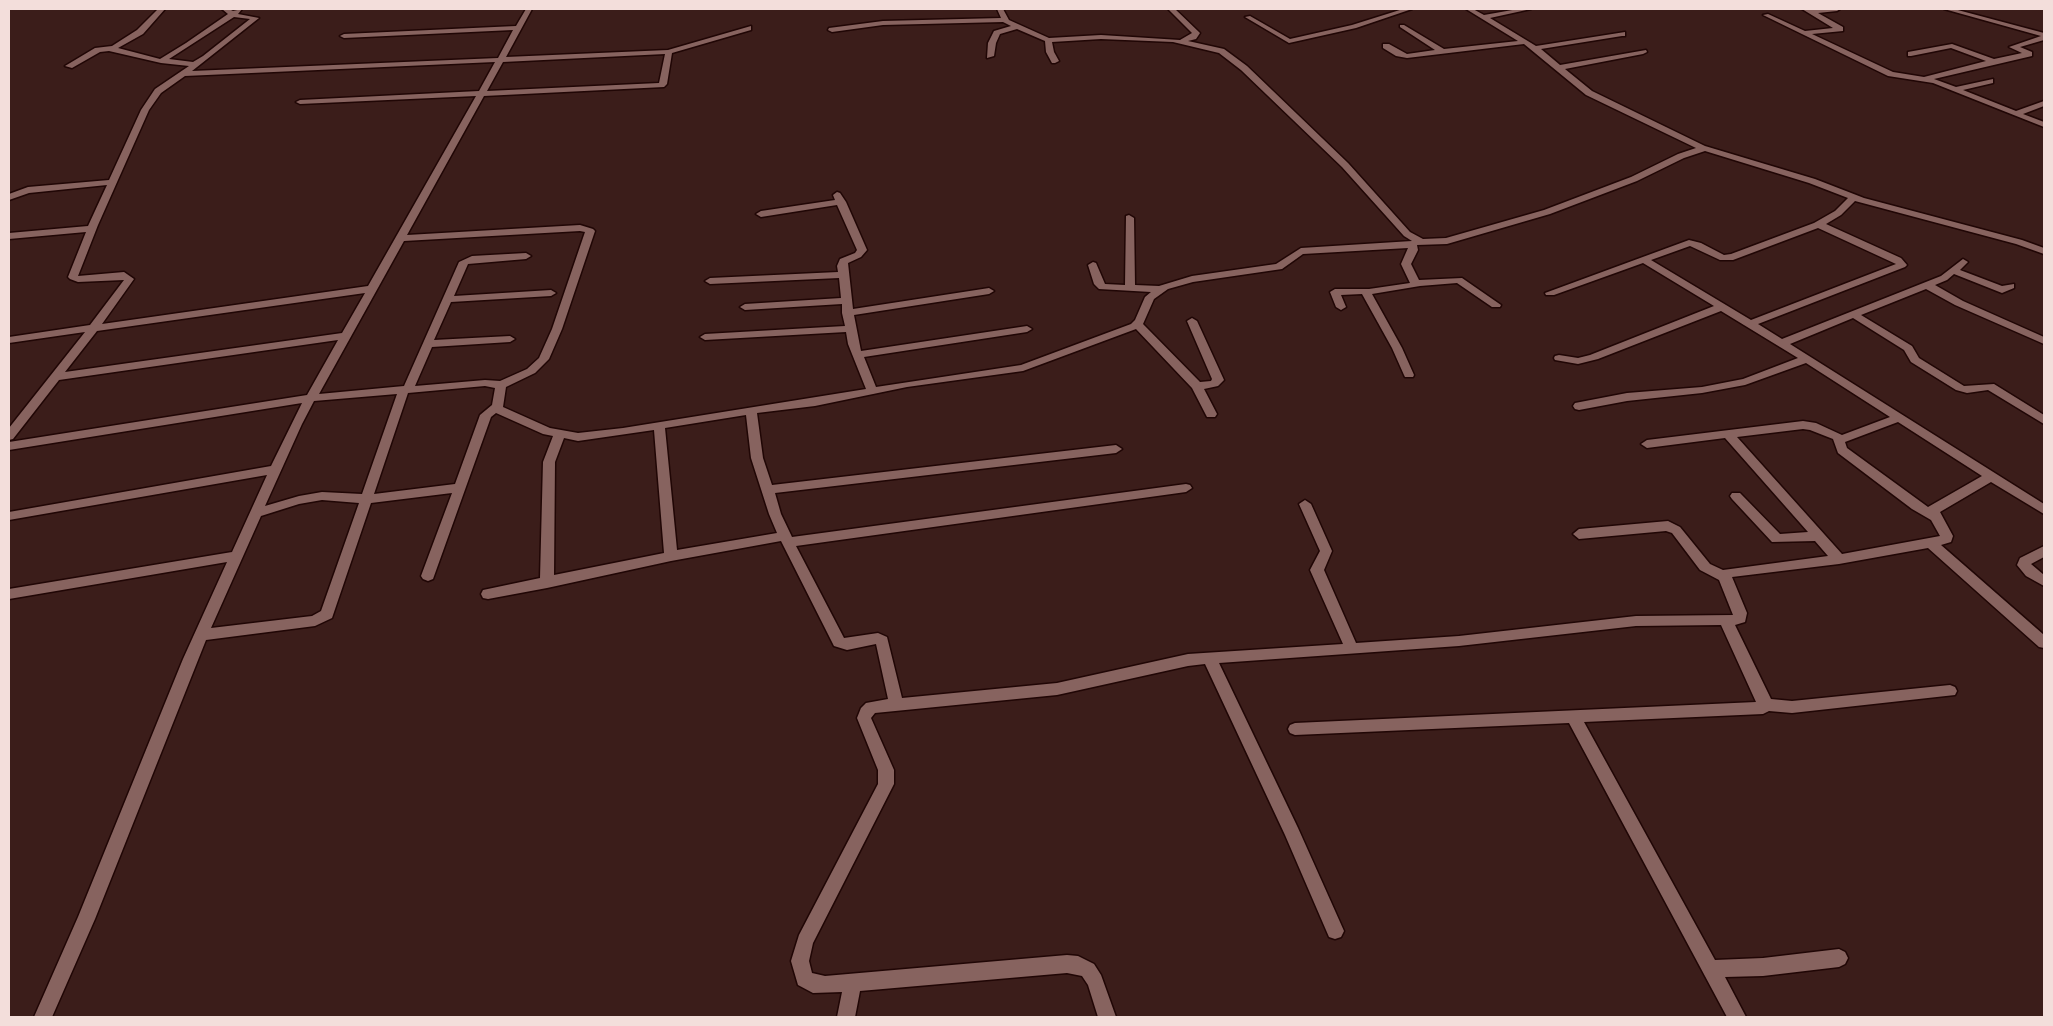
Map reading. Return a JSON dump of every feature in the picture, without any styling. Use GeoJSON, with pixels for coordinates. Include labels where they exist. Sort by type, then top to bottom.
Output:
{"type":"FeatureCollection","features":[{"type":"Feature","properties":{"kind":"street"},"geometry":{"type":"LineString","coordinates":[[69,66],[98,50],[112,48],[140,32],[162,9]]}},
{"type":"Feature","properties":{"kind":"street"},"geometry":{"type":"LineString","coordinates":[[9,436],[129,279],[128,276],[117,275],[75,279],[74,274],[91,230],[154,95],[161,88],[186,74],[193,66],[206,58],[256,18],[233,14],[225,9]]}},
{"type":"Feature","properties":{"kind":"street"},"geometry":{"type":"LineString","coordinates":[[161,60],[189,45],[241,9]]}},
{"type":"Feature","properties":{"kind":"street"},"geometry":{"type":"LineString","coordinates":[[43,1017],[86,919],[201,635],[274,470],[344,336],[528,9]]}},
{"type":"Feature","properties":{"kind":"street"},"geometry":{"type":"LineString","coordinates":[[1000,9],[1005,20]]}},
{"type":"Feature","properties":{"kind":"street"},"geometry":{"type":"LineString","coordinates":[[1171,9],[1196,33],[1193,37],[1183,41]]}},
{"type":"Feature","properties":{"kind":"street"},"geometry":{"type":"LineString","coordinates":[[1248,17],[1285,40],[1292,41],[1354,27],[1409,9]]}},
{"type":"Feature","properties":{"kind":"street"},"geometry":{"type":"LineString","coordinates":[[1469,9],[1535,48],[1589,93],[1703,148],[1812,181],[1854,197],[2019,242],[2044,251]]}},
{"type":"Feature","properties":{"kind":"street"},"geometry":{"type":"LineString","coordinates":[[1484,17],[1528,9]]}},
{"type":"Feature","properties":{"kind":"street"},"geometry":{"type":"LineString","coordinates":[[1808,10],[1837,9]]}},
{"type":"Feature","properties":{"kind":"street"},"geometry":{"type":"LineString","coordinates":[[1947,9],[2044,37]]}},
{"type":"Feature","properties":{"kind":"street"},"geometry":{"type":"LineString","coordinates":[[1802,33],[1840,29],[1808,10]]}},
{"type":"Feature","properties":{"kind":"street"},"geometry":{"type":"LineString","coordinates":[[1766,15],[1891,74],[1926,79],[2044,125]]}},
{"type":"Feature","properties":{"kind":"street"},"geometry":{"type":"LineString","coordinates":[[832,30],[883,22],[1005,20],[1048,40],[1101,37],[1183,41],[1221,51],[1237,62],[1345,165],[1416,243]]}},
{"type":"Feature","properties":{"kind":"street"},"geometry":{"type":"LineString","coordinates":[[990,56],[992,43],[997,33],[1018,26]]}},
{"type":"Feature","properties":{"kind":"street"},"geometry":{"type":"LineString","coordinates":[[1402,26],[1441,52]]}},
{"type":"Feature","properties":{"kind":"street"},"geometry":{"type":"LineString","coordinates":[[344,36],[518,28]]}},
{"type":"Feature","properties":{"kind":"street"},"geometry":{"type":"LineString","coordinates":[[186,74],[501,58],[669,52],[748,28]]}},
{"type":"Feature","properties":{"kind":"street"},"geometry":{"type":"LineString","coordinates":[[1535,48],[1622,34]]}},
{"type":"Feature","properties":{"kind":"street"},"geometry":{"type":"LineString","coordinates":[[1926,79],[1943,73],[2029,54],[2013,46],[2044,37]]}},
{"type":"Feature","properties":{"kind":"street"},"geometry":{"type":"LineString","coordinates":[[1048,40],[1048,47],[1055,61]]}},
{"type":"Feature","properties":{"kind":"street"},"geometry":{"type":"LineString","coordinates":[[1386,46],[1403,56],[1526,42]]}},
{"type":"Feature","properties":{"kind":"street"},"geometry":{"type":"LineString","coordinates":[[1912,54],[1952,46],[1994,62]]}},
{"type":"Feature","properties":{"kind":"street"},"geometry":{"type":"LineString","coordinates":[[112,48],[114,51],[193,66]]}},
{"type":"Feature","properties":{"kind":"street"},"geometry":{"type":"LineString","coordinates":[[300,102],[661,86],[664,83],[669,52]]}},
{"type":"Feature","properties":{"kind":"street"},"geometry":{"type":"LineString","coordinates":[[1558,68],[1643,52]]}},
{"type":"Feature","properties":{"kind":"street"},"geometry":{"type":"LineString","coordinates":[[1955,90],[1990,81]]}},
{"type":"Feature","properties":{"kind":"street"},"geometry":{"type":"LineString","coordinates":[[2017,113],[2044,103]]}},
{"type":"Feature","properties":{"kind":"street"},"geometry":{"type":"LineString","coordinates":[[1093,265],[1100,286],[1159,289],[1192,279],[1279,267],[1301,251],[1447,241],[1547,212],[1634,179],[1703,148]]}},
{"type":"Feature","properties":{"kind":"street"},"geometry":{"type":"LineString","coordinates":[[9,197],[28,190],[113,182]]}},
{"type":"Feature","properties":{"kind":"street"},"geometry":{"type":"LineString","coordinates":[[1550,293],[1689,244],[1698,245],[1723,258],[1730,258],[1818,224],[1838,213],[1854,197]]}},
{"type":"Feature","properties":{"kind":"street"},"geometry":{"type":"LineString","coordinates":[[761,214],[839,198],[862,250],[858,255],[843,262],[843,275],[850,328],[857,355],[872,390]]}},
{"type":"Feature","properties":{"kind":"street"},"geometry":{"type":"LineString","coordinates":[[1129,218],[1130,287]]}},
{"type":"Feature","properties":{"kind":"street"},"geometry":{"type":"LineString","coordinates":[[1749,324],[1902,264],[1898,260],[1818,224]]}},
{"type":"Feature","properties":{"kind":"street"},"geometry":{"type":"LineString","coordinates":[[9,446],[310,398],[486,383],[501,385],[531,371],[544,359],[557,329],[590,231],[580,228],[400,238]]}},
{"type":"Feature","properties":{"kind":"street"},"geometry":{"type":"LineString","coordinates":[[9,236],[91,230]]}},
{"type":"Feature","properties":{"kind":"street"},"geometry":{"type":"LineString","coordinates":[[1416,243],[1406,264],[1417,284]]}},
{"type":"Feature","properties":{"kind":"street"},"geometry":{"type":"LineString","coordinates":[[201,635],[321,619],[329,609],[406,389],[464,262],[472,259],[526,256]]}},
{"type":"Feature","properties":{"kind":"street"},"geometry":{"type":"LineString","coordinates":[[1645,260],[1782,343],[2044,510]]}},
{"type":"Feature","properties":{"kind":"street"},"geometry":{"type":"LineString","coordinates":[[1782,343],[1944,278],[1963,262]]}},
{"type":"Feature","properties":{"kind":"street"},"geometry":{"type":"LineString","coordinates":[[1954,271],[2002,290],[2010,286]]}},
{"type":"Feature","properties":{"kind":"street"},"geometry":{"type":"LineString","coordinates":[[710,281],[843,275]]}},
{"type":"Feature","properties":{"kind":"street"},"geometry":{"type":"LineString","coordinates":[[1341,307],[1335,292],[1367,291],[1459,280],[1496,305]]}},
{"type":"Feature","properties":{"kind":"street"},"geometry":{"type":"LineString","coordinates":[[1927,285],[1959,302],[2044,340]]}},
{"type":"Feature","properties":{"kind":"street"},"geometry":{"type":"LineString","coordinates":[[9,340],[371,289]]}},
{"type":"Feature","properties":{"kind":"street"},"geometry":{"type":"LineString","coordinates":[[497,407],[504,413],[559,435],[578,437],[815,402],[872,390],[1023,368],[1137,324],[1146,302],[1159,289]]}},
{"type":"Feature","properties":{"kind":"street"},"geometry":{"type":"LineString","coordinates":[[847,313],[989,291]]}},
{"type":"Feature","properties":{"kind":"street"},"geometry":{"type":"LineString","coordinates":[[1367,291],[1409,375]]}},
{"type":"Feature","properties":{"kind":"street"},"geometry":{"type":"LineString","coordinates":[[447,299],[551,293]]}},
{"type":"Feature","properties":{"kind":"street"},"geometry":{"type":"LineString","coordinates":[[745,307],[846,302]]}},
{"type":"Feature","properties":{"kind":"street"},"geometry":{"type":"LineString","coordinates":[[1559,358],[1578,361],[1594,357],[1721,307]]}},
{"type":"Feature","properties":{"kind":"street"},"geometry":{"type":"LineString","coordinates":[[1853,314],[1908,348],[1914,360],[1960,388],[1967,390],[1990,386],[2044,420]]}},
{"type":"Feature","properties":{"kind":"street"},"geometry":{"type":"LineString","coordinates":[[1192,321],[1218,380],[1214,384],[1197,386]]}},
{"type":"Feature","properties":{"kind":"street"},"geometry":{"type":"LineString","coordinates":[[1137,324],[1197,386],[1211,414]]}},
{"type":"Feature","properties":{"kind":"street"},"geometry":{"type":"LineString","coordinates":[[705,337],[850,328]]}},
{"type":"Feature","properties":{"kind":"street"},"geometry":{"type":"LineString","coordinates":[[857,355],[1026,329]]}},
{"type":"Feature","properties":{"kind":"street"},"geometry":{"type":"LineString","coordinates":[[55,377],[344,336]]}},
{"type":"Feature","properties":{"kind":"street"},"geometry":{"type":"LineString","coordinates":[[428,344],[510,339]]}},
{"type":"Feature","properties":{"kind":"street"},"geometry":{"type":"LineString","coordinates":[[1579,406],[1627,397],[1702,390],[1745,382],[1806,359]]}},
{"type":"Feature","properties":{"kind":"street"},"geometry":{"type":"LineString","coordinates":[[428,576],[455,489],[486,415],[497,407],[501,385]]}},
{"type":"Feature","properties":{"kind":"street"},"geometry":{"type":"LineString","coordinates":[[751,410],[758,458],[767,490],[787,539],[839,642],[847,644],[878,638],[882,641],[896,703]]}},
{"type":"Feature","properties":{"kind":"street"},"geometry":{"type":"LineString","coordinates":[[1647,444],[1808,425],[1842,439],[1898,418]]}},
{"type":"Feature","properties":{"kind":"street"},"geometry":{"type":"LineString","coordinates":[[659,426],[671,556]]}},
{"type":"Feature","properties":{"kind":"street"},"geometry":{"type":"LineString","coordinates":[[1728,434],[1839,559]]}},
{"type":"Feature","properties":{"kind":"street"},"geometry":{"type":"LineString","coordinates":[[547,583],[548,462],[559,435]]}},
{"type":"Feature","properties":{"kind":"street"},"geometry":{"type":"LineString","coordinates":[[1838,438],[1842,450],[1916,506],[1935,517]]}},
{"type":"Feature","properties":{"kind":"street"},"geometry":{"type":"LineString","coordinates":[[767,490],[1116,449]]}},
{"type":"Feature","properties":{"kind":"street"},"geometry":{"type":"LineString","coordinates":[[9,516],[274,470]]}},
{"type":"Feature","properties":{"kind":"street"},"geometry":{"type":"LineString","coordinates":[[1725,577],[1725,575],[1734,571],[1839,559],[1946,539],[1947,536],[1935,517],[1933,510],[1991,476]]}},
{"type":"Feature","properties":{"kind":"street"},"geometry":{"type":"LineString","coordinates":[[488,594],[671,556],[787,539],[1186,488]]}},
{"type":"Feature","properties":{"kind":"street"},"geometry":{"type":"LineString","coordinates":[[255,513],[313,497],[333,496],[366,499],[455,489]]}},
{"type":"Feature","properties":{"kind":"street"},"geometry":{"type":"LineString","coordinates":[[1736,496],[1777,539],[1818,536]]}},
{"type":"Feature","properties":{"kind":"street"},"geometry":{"type":"LineString","coordinates":[[1305,504],[1326,551],[1317,570],[1318,574],[1350,647]]}},
{"type":"Feature","properties":{"kind":"street"},"geometry":{"type":"LineString","coordinates":[[1107,1017],[1095,981],[1088,970],[1068,964],[853,982],[813,984],[804,979],[801,972],[801,956],[805,941],[886,784],[886,770],[864,718],[866,712],[871,707],[896,703],[1057,689],[1175,662],[1209,658],[1459,641],[1636,621],[1726,621],[1740,618],[1725,577],[1705,567],[1676,530],[1668,526],[1579,534]]}},
{"type":"Feature","properties":{"kind":"street"},"geometry":{"type":"LineString","coordinates":[[1931,543],[2044,643]]}},
{"type":"Feature","properties":{"kind":"street"},"geometry":{"type":"LineString","coordinates":[[2044,551],[2024,565],[2031,573],[2044,582]]}},
{"type":"Feature","properties":{"kind":"street"},"geometry":{"type":"LineString","coordinates":[[9,594],[235,556]]}},
{"type":"Feature","properties":{"kind":"street"},"geometry":{"type":"LineString","coordinates":[[1726,621],[1765,705]]}},
{"type":"Feature","properties":{"kind":"street"},"geometry":{"type":"LineString","coordinates":[[1209,658],[1292,833],[1335,931]]}},
{"type":"Feature","properties":{"kind":"street"},"geometry":{"type":"LineString","coordinates":[[1295,729],[1758,708],[1765,705],[1792,707],[1950,691]]}},
{"type":"Feature","properties":{"kind":"street"},"geometry":{"type":"LineString","coordinates":[[1573,717],[1737,1017]]}},
{"type":"Feature","properties":{"kind":"street"},"geometry":{"type":"LineString","coordinates":[[1710,969],[1763,967],[1839,958]]}},
{"type":"Feature","properties":{"kind":"street"},"geometry":{"type":"LineString","coordinates":[[846,1017],[853,982]]}}]}
